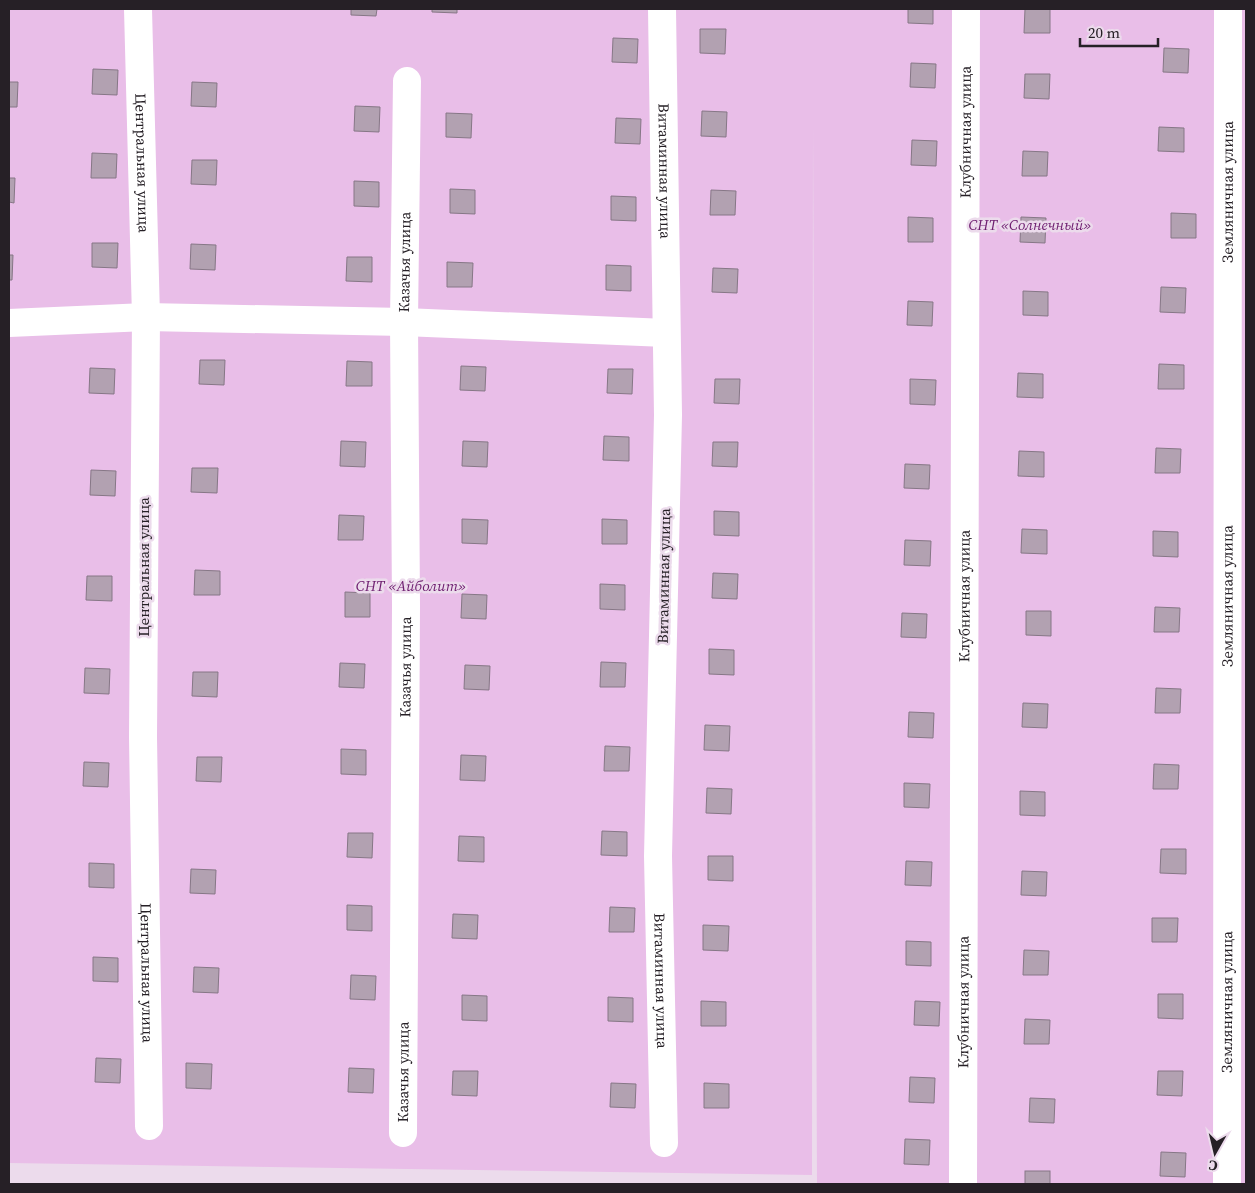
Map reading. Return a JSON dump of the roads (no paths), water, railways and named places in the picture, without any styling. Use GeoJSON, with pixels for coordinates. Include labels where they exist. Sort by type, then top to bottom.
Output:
{"type":"FeatureCollection","features":[{"type":"Feature","properties":{"kind":"street","name":"Центральная улица"},"geometry":{"type":"LineString","coordinates":[[138,9],[146,317],[143,737],[149,1126]]}},
{"type":"Feature","properties":{"kind":"street","name":"Витаминная улица"},"geometry":{"type":"LineString","coordinates":[[662,9],[668,415],[658,856],[664,1143]]}},
{"type":"Feature","properties":{"kind":"street","name":"Клубничная улица"},"geometry":{"type":"LineString","coordinates":[[963,1184],[966,9]]}},
{"type":"Feature","properties":{"kind":"street","name":"Земляничная улица"},"geometry":{"type":"LineString","coordinates":[[1227,1184],[1228,9]]}},
{"type":"Feature","properties":{"kind":"street","name":"Казачья улица"},"geometry":{"type":"LineString","coordinates":[[403,1133],[406,606],[404,322],[408,81]]}},
{"type":"Feature","properties":{"kind":"street"},"geometry":{"type":"LineString","coordinates":[[9,323],[146,317],[404,322],[666,333]]}},
{"type":"Feature","properties":{"kind":"park label","name":"СНТ «Солнечный»"},"geometry":{"type":"Point","coordinates":[1030,225]}},
{"type":"Feature","properties":{"kind":"park label","name":"СНТ «Айболит»"},"geometry":{"type":"Point","coordinates":[411,586]}}]}
